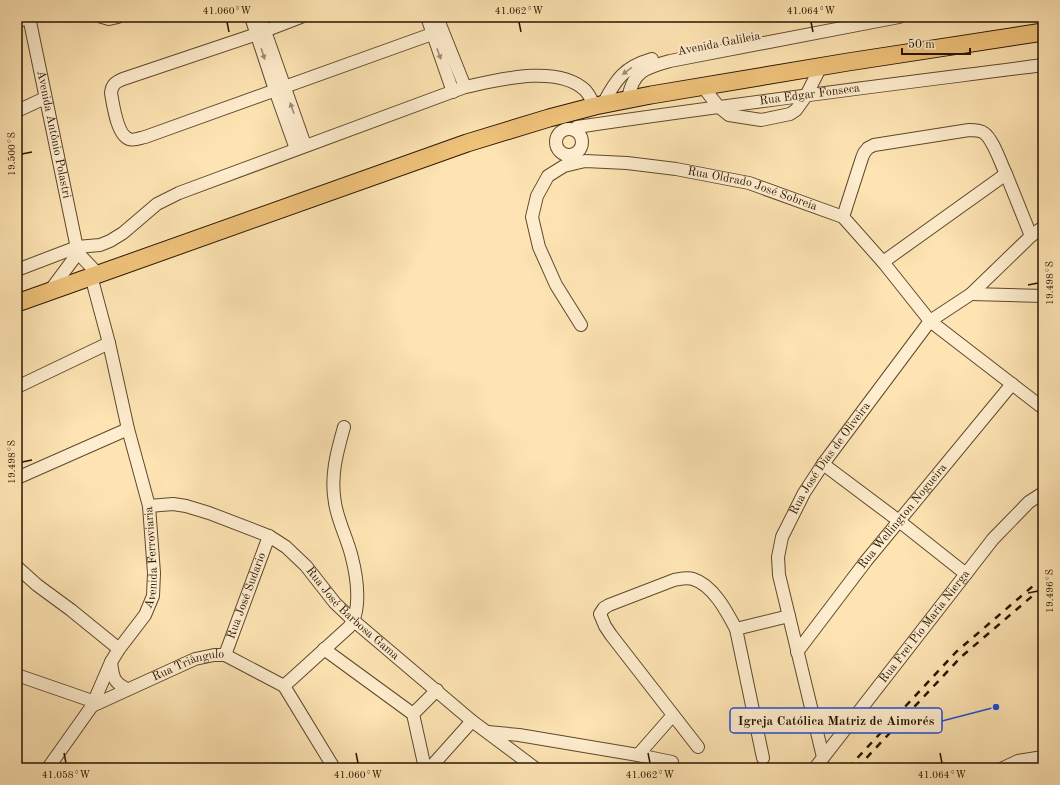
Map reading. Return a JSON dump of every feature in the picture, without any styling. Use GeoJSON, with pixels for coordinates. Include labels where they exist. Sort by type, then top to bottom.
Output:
{"type":"FeatureCollection","features":[{"type":"Feature","properties":{"kind":"highway"},"geometry":{"type":"LineString","coordinates":[[17,303],[468,143],[549,118],[576,124],[599,105],[628,99],[820,68],[1043,35]]}},
{"type":"Feature","properties":{"kind":"street"},"geometry":{"type":"LineString","coordinates":[[17,22],[29,17]]}},
{"type":"Feature","properties":{"kind":"street","name":"Avenida Antônio Polastri"},"geometry":{"type":"LineString","coordinates":[[29,17],[78,250]]}},
{"type":"Feature","properties":{"kind":"street"},"geometry":{"type":"LineString","coordinates":[[102,17],[109,19],[118,17]]}},
{"type":"Feature","properties":{"kind":"street"},"geometry":{"type":"LineString","coordinates":[[251,17],[260,32],[300,147]]}},
{"type":"Feature","properties":{"kind":"street"},"geometry":{"type":"LineString","coordinates":[[260,17],[260,32]]}},
{"type":"Feature","properties":{"kind":"street"},"geometry":{"type":"LineString","coordinates":[[302,17],[116,82],[112,86],[111,93],[120,130],[128,139],[135,140],[145,137],[437,32]]}},
{"type":"Feature","properties":{"kind":"street"},"geometry":{"type":"LineString","coordinates":[[427,17],[437,32],[465,87]]}},
{"type":"Feature","properties":{"kind":"street"},"geometry":{"type":"LineString","coordinates":[[437,17],[437,32],[453,92]]}},
{"type":"Feature","properties":{"kind":"street","name":"Avenida Galileia"},"geometry":{"type":"LineString","coordinates":[[599,105],[614,83],[624,73],[648,60],[855,17]]}},
{"type":"Feature","properties":{"kind":"street"},"geometry":{"type":"LineString","coordinates":[[628,99],[629,90],[634,80],[641,72],[670,61],[899,17]]}},
{"type":"Feature","properties":{"kind":"street","name":"Rua Edgar Fonseca"},"geometry":{"type":"LineString","coordinates":[[558,145],[558,136],[564,130],[572,130],[576,124],[1043,65]]}},
{"type":"Feature","properties":{"kind":"street"},"geometry":{"type":"LineString","coordinates":[[703,87],[718,106],[729,115],[760,120],[790,114],[796,110],[806,96],[820,68]]}},
{"type":"Feature","properties":{"kind":"street"},"geometry":{"type":"LineString","coordinates":[[17,270],[110,241],[123,233],[156,204],[179,192],[465,87],[508,78],[537,75],[560,78],[576,83],[599,105]]}},
{"type":"Feature","properties":{"kind":"street"},"geometry":{"type":"LineString","coordinates":[[17,111],[45,98]]}},
{"type":"Feature","properties":{"kind":"street"},"geometry":{"type":"LineString","coordinates":[[549,118],[564,166]]}},
{"type":"Feature","properties":{"kind":"street"},"geometry":{"type":"LineString","coordinates":[[576,124],[581,137],[581,146],[585,161]]}},
{"type":"Feature","properties":{"kind":"street"},"geometry":{"type":"LineString","coordinates":[[843,217],[864,153],[868,148],[969,130],[978,130],[985,133],[990,140],[1006,174],[1031,236]]}},
{"type":"Feature","properties":{"kind":"street"},"geometry":{"type":"LineString","coordinates":[[558,145],[563,153],[572,154],[579,150],[581,146]]}},
{"type":"Feature","properties":{"kind":"street","name":"Rua Oldrado José Sobreia"},"geometry":{"type":"LineString","coordinates":[[581,325],[556,285],[539,247],[532,217],[537,196],[548,176],[564,166],[585,161],[676,170],[749,183],[843,217],[883,262],[930,321],[1043,408]]}},
{"type":"Feature","properties":{"kind":"street"},"geometry":{"type":"LineString","coordinates":[[883,262],[1006,174]]}},
{"type":"Feature","properties":{"kind":"street","name":"Rua José Dias de Oliveira"},"geometry":{"type":"LineString","coordinates":[[823,757],[779,575],[778,556],[782,537],[795,509],[823,464],[930,321],[971,294],[1031,236],[1043,227]]}},
{"type":"Feature","properties":{"kind":"street"},"geometry":{"type":"LineString","coordinates":[[78,250],[94,275]]}},
{"type":"Feature","properties":{"kind":"street"},"geometry":{"type":"LineString","coordinates":[[49,292],[78,250]]}},
{"type":"Feature","properties":{"kind":"street","name":"Avenida Ferroviaria"},"geometry":{"type":"LineString","coordinates":[[48,768],[95,704],[118,648],[145,615],[153,596],[154,573],[150,506],[128,429],[94,275]]}},
{"type":"Feature","properties":{"kind":"street"},"geometry":{"type":"LineString","coordinates":[[971,294],[1043,296]]}},
{"type":"Feature","properties":{"kind":"street"},"geometry":{"type":"LineString","coordinates":[[17,387],[109,343]]}},
{"type":"Feature","properties":{"kind":"street","name":"Rua Wellington Nogueira"},"geometry":{"type":"LineString","coordinates":[[797,652],[866,561],[1012,384]]}},
{"type":"Feature","properties":{"kind":"street"},"geometry":{"type":"LineString","coordinates":[[334,768],[284,686],[354,621],[357,600],[352,558],[342,532],[335,502],[333,479],[337,453],[344,427]]}},
{"type":"Feature","properties":{"kind":"street"},"geometry":{"type":"LineString","coordinates":[[17,478],[128,429]]}},
{"type":"Feature","properties":{"kind":"street"},"geometry":{"type":"LineString","coordinates":[[823,464],[966,574]]}},
{"type":"Feature","properties":{"kind":"street","name":"Rua Frei Pio Maria Nierga"},"geometry":{"type":"LineString","coordinates":[[815,768],[993,539],[1030,502],[1043,492]]}},
{"type":"Feature","properties":{"kind":"street","name":"Rua José Barbosa Gama"},"geometry":{"type":"LineString","coordinates":[[150,506],[173,504],[186,506],[209,513],[269,536],[286,547],[297,556],[335,603],[354,621],[472,721],[535,768]]}},
{"type":"Feature","properties":{"kind":"street","name":"Rua José Sudario"},"geometry":{"type":"LineString","coordinates":[[225,655],[269,536]]}},
{"type":"Feature","properties":{"kind":"street"},"geometry":{"type":"LineString","coordinates":[[17,567],[37,585],[118,648]]}},
{"type":"Feature","properties":{"kind":"street"},"geometry":{"type":"LineString","coordinates":[[698,747],[605,626],[600,614],[601,610],[609,605],[674,580],[685,578],[693,579],[702,584],[716,596],[736,629],[763,758]]}},
{"type":"Feature","properties":{"kind":"street"},"geometry":{"type":"LineString","coordinates":[[736,629],[789,616]]}},
{"type":"Feature","properties":{"kind":"street"},"geometry":{"type":"LineString","coordinates":[[324,650],[413,714],[425,768]]}},
{"type":"Feature","properties":{"kind":"street","name":"Rua Triângulo"},"geometry":{"type":"LineString","coordinates":[[95,704],[195,659],[214,655],[225,655],[284,686]]}},
{"type":"Feature","properties":{"kind":"street"},"geometry":{"type":"LineString","coordinates":[[111,662],[114,679],[117,683],[127,689]]}},
{"type":"Feature","properties":{"kind":"street"},"geometry":{"type":"LineString","coordinates":[[17,675],[95,704]]}},
{"type":"Feature","properties":{"kind":"street"},"geometry":{"type":"LineString","coordinates":[[413,714],[437,690]]}},
{"type":"Feature","properties":{"kind":"street"},"geometry":{"type":"LineString","coordinates":[[638,755],[673,716]]}},
{"type":"Feature","properties":{"kind":"street"},"geometry":{"type":"LineString","coordinates":[[430,768],[472,721]]}},
{"type":"Feature","properties":{"kind":"street"},"geometry":{"type":"LineString","coordinates":[[487,732],[519,735],[672,762]]}},
{"type":"Feature","properties":{"kind":"street"},"geometry":{"type":"LineString","coordinates":[[1003,768],[1018,765],[1043,756]]}},
{"type":"Feature","properties":{"kind":"railway"},"geometry":{"type":"LineString","coordinates":[[848,768],[956,652],[1033,586],[1043,580]]}},
{"type":"Feature","properties":{"kind":"railway"},"geometry":{"type":"LineString","coordinates":[[857,768],[961,657],[1043,588]]}},
{"type":"Feature","properties":{"kind":"place","name":"Igreja Católica Matriz de Aimorés"},"geometry":{"type":"Point","coordinates":[996,707]}}]}
